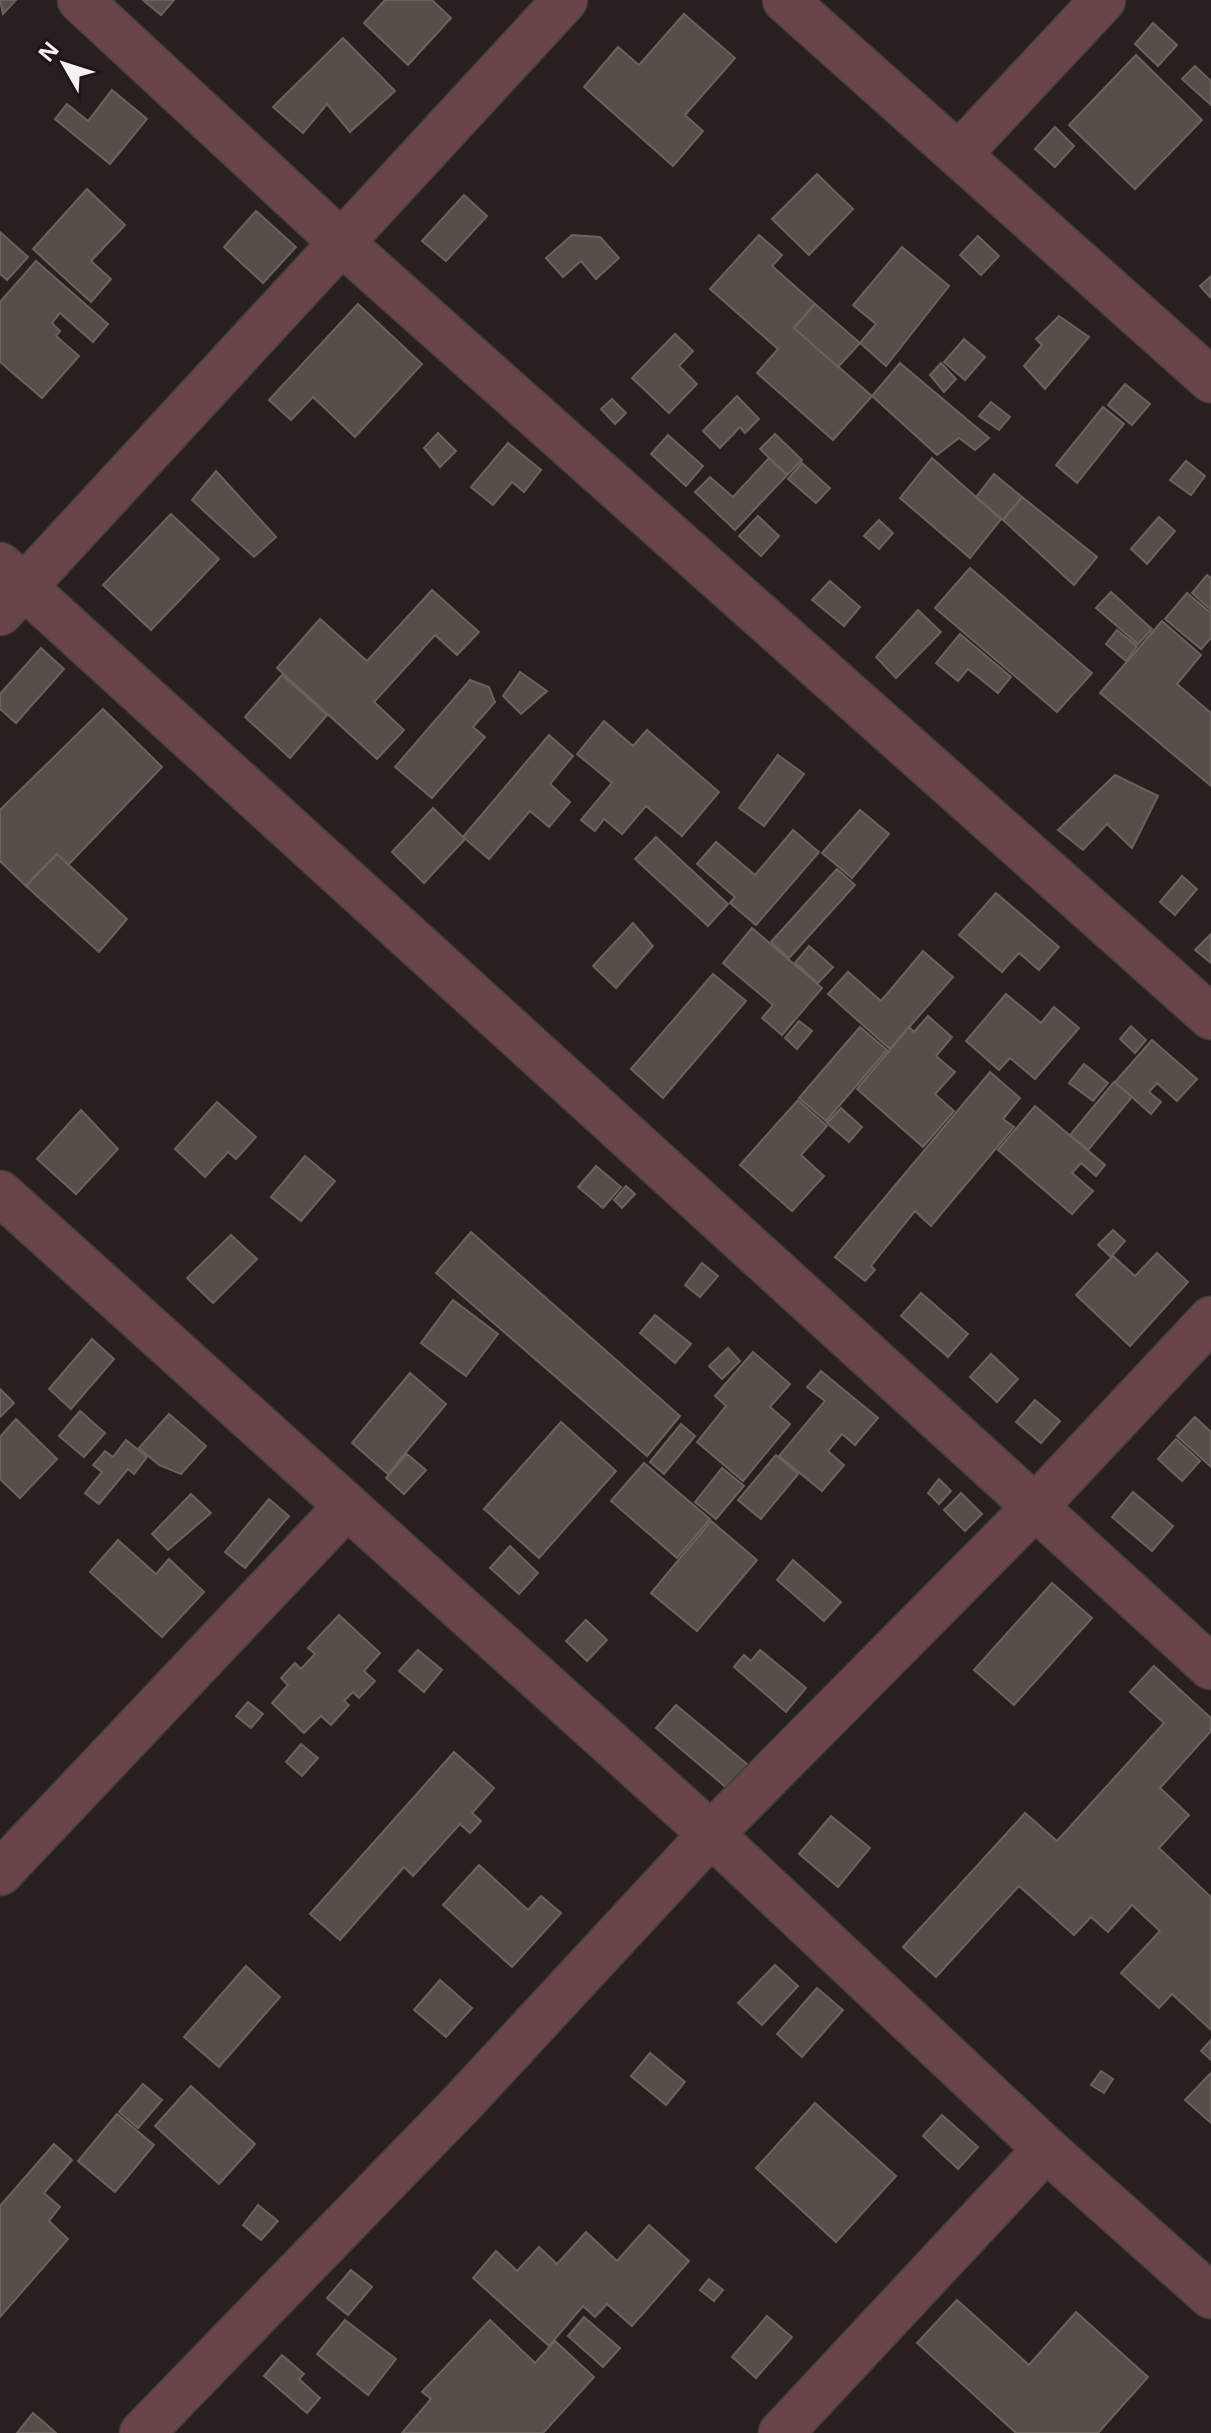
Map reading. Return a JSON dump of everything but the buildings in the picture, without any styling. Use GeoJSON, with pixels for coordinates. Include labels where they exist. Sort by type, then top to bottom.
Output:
{"type":"FeatureCollection","features":[{"type":"Feature","properties":{"kind":"street"},"geometry":{"type":"LineString","coordinates":[[80,0],[342,243],[1211,1017]]}},
{"type":"Feature","properties":{"kind":"street"},"geometry":{"type":"LineString","coordinates":[[565,0],[342,243],[8,589],[1211,1667]]}},
{"type":"Feature","properties":{"kind":"street"},"geometry":{"type":"LineString","coordinates":[[785,0],[1211,380]]}},
{"type":"Feature","properties":{"kind":"street"},"geometry":{"type":"LineString","coordinates":[[960,153],[1103,0]]}},
{"type":"Feature","properties":{"kind":"street"},"geometry":{"type":"LineString","coordinates":[[5,1206],[347,1506],[711,1834],[1046,2149],[1211,2296]]}},
{"type":"Feature","properties":{"kind":"street"},"geometry":{"type":"LineString","coordinates":[[142,2433],[463,2102],[711,1834],[1035,1507],[1211,1319]]}},
{"type":"Feature","properties":{"kind":"street"},"geometry":{"type":"LineString","coordinates":[[0,1873],[347,1506]]}},
{"type":"Feature","properties":{"kind":"street"},"geometry":{"type":"LineString","coordinates":[[781,2433],[1046,2149]]}}]}
